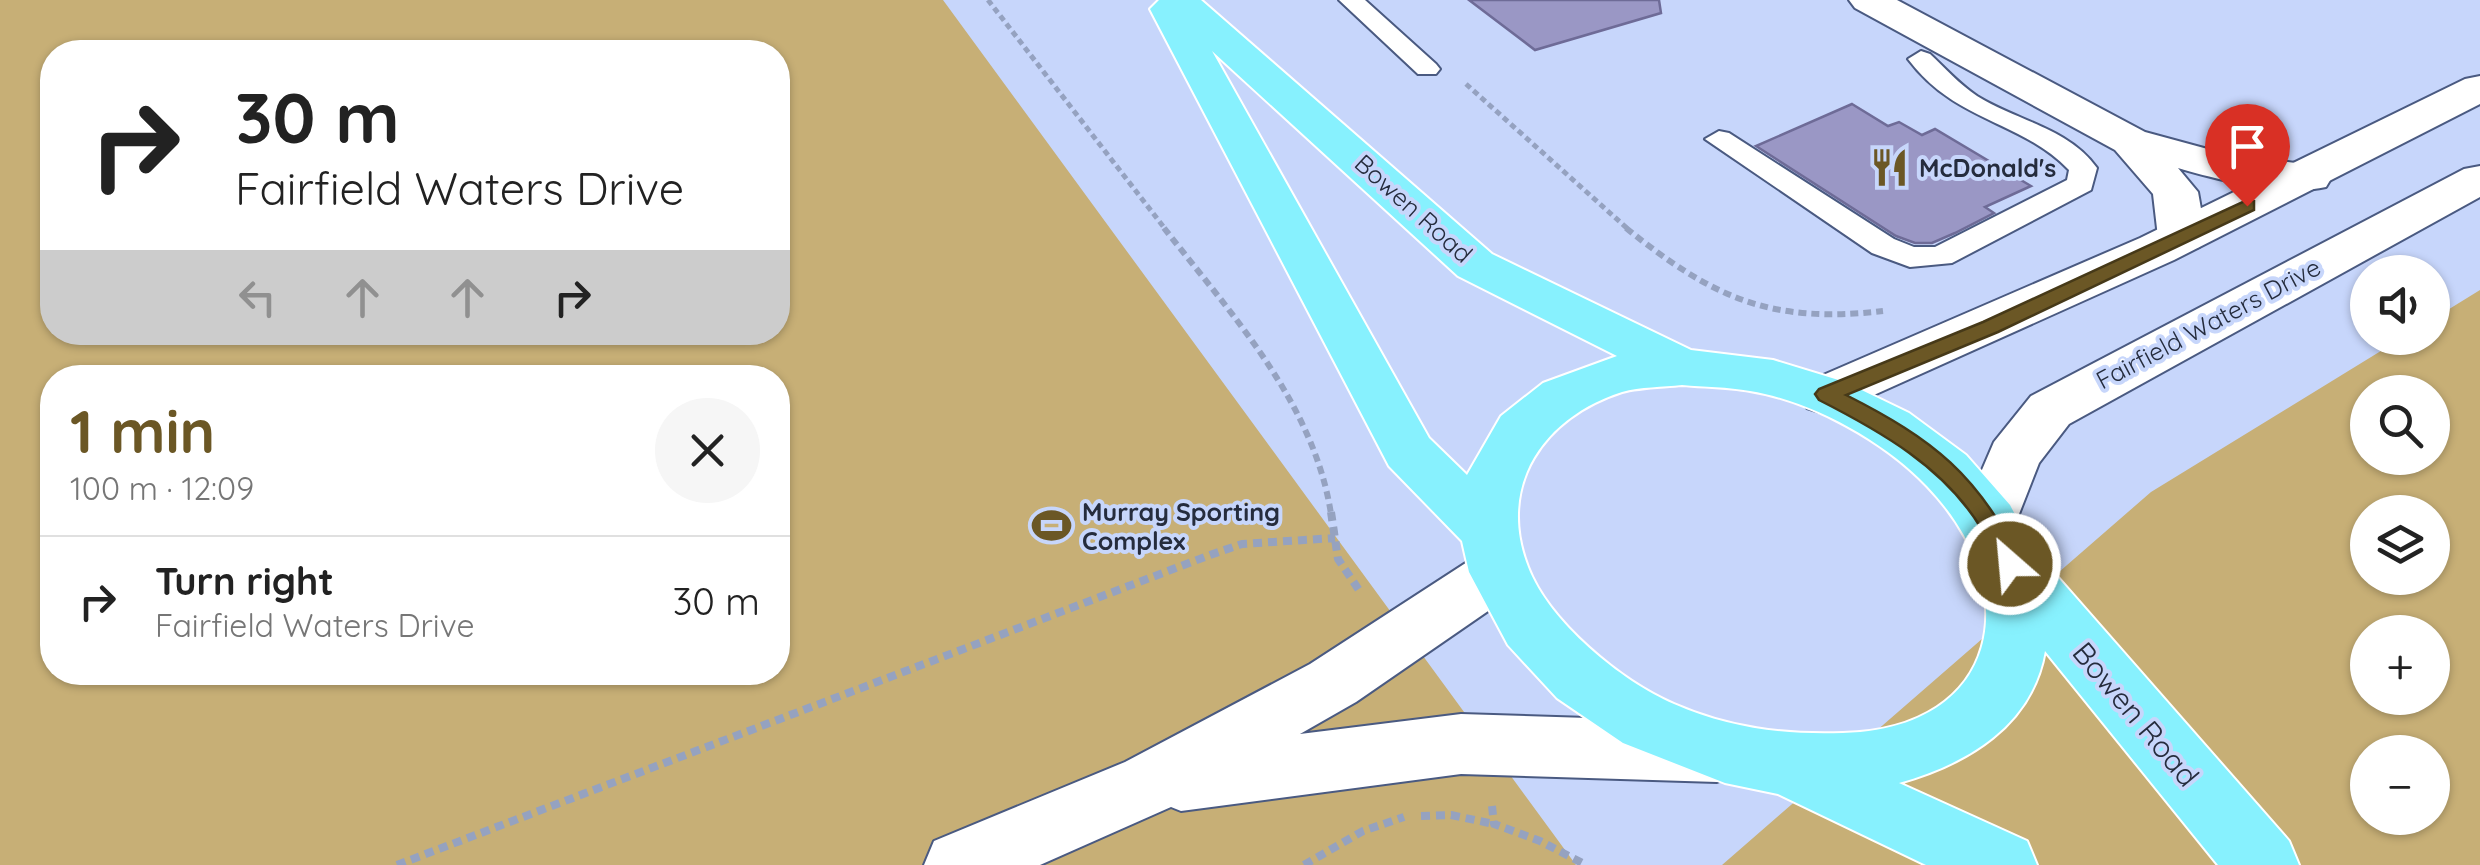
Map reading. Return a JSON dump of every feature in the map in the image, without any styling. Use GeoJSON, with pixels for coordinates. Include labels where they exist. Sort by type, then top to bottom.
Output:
{"type":"FeatureCollection","features":[{"type":"Feature","properties":{"kind":"main road"},"geometry":{"type":"LineString","coordinates":[[1164,0],[1409,452],[1494,552],[1530,627],[1580,679],[1648,723],[1756,758],[2001,865]]}},
{"type":"Feature","properties":{"kind":"main road","name":"Bowen Road"},"geometry":{"type":"LineString","coordinates":[[1178,0],[1476,265],[1682,367]]}},
{"type":"Feature","properties":{"kind":"main road","name":"Bowen Road"},"geometry":{"type":"LineString","coordinates":[[1494,552],[1495,476],[1520,430],[1562,396],[1617,374],[1682,367],[1754,373],[1826,394],[1890,427],[1932,459],[2263,865]]}},
{"type":"Feature","properties":{"kind":"main road"},"geometry":{"type":"LineString","coordinates":[[1756,758],[1864,763],[1930,745],[1979,712],[2010,668],[2020,616],[2000,542]]}},
{"type":"Feature","properties":{"kind":"street"},"geometry":{"type":"LineString","coordinates":[[1868,0],[2130,142],[2224,168],[2310,177]]}},
{"type":"Feature","properties":{"kind":"street"},"geometry":{"type":"LineString","coordinates":[[1826,394],[1991,327],[2310,177],[2480,88]]}},
{"type":"Feature","properties":{"kind":"street"},"geometry":{"type":"LineString","coordinates":[[2130,142],[2174,192],[2182,236]]}},
{"type":"Feature","properties":{"kind":"street","name":"Fairfield Waters Drive"},"geometry":{"type":"LineString","coordinates":[[2000,542],[2014,456],[2050,410],[2480,179]]}},
{"type":"Feature","properties":{"kind":"street"},"geometry":{"type":"LineString","coordinates":[[960,865],[1149,784],[1333,683],[1394,643],[1494,552]]}},
{"type":"Feature","properties":{"kind":"street"},"geometry":{"type":"LineString","coordinates":[[1149,784],[1462,744],[1756,758]]}},
{"type":"Feature","properties":{"kind":"lane"},"geometry":{"type":"LineString","coordinates":[[1351,0],[1427,69]]}},
{"type":"Feature","properties":{"kind":"lane"},"geometry":{"type":"LineString","coordinates":[[1719,138],[1882,246],[1920,258],[1941,256],[2081,184],[2083,168],[2060,147],[1957,95],[1921,59]]}},
{"type":"Feature","properties":{"kind":"path"},"geometry":{"type":"LineString","coordinates":[[988,0],[1252,340],[1308,428],[1325,473],[1338,559],[1394,643]]}},
{"type":"Feature","properties":{"kind":"path"},"geometry":{"type":"LineString","coordinates":[[397,865],[1210,555],[1242,544],[1335,538]]}},
{"type":"Feature","properties":{"kind":"path"},"geometry":{"type":"LineString","coordinates":[[1462,744],[1490,789],[1494,824]]}},
{"type":"Feature","properties":{"kind":"path"},"geometry":{"type":"LineString","coordinates":[[1304,865],[1363,831],[1409,816],[1451,815],[1494,824],[1540,841],[1586,865]]}},
{"type":"Feature","properties":{"kind":"shaded area","name":"Murray Sporting Complex"},"geometry":{"type":"Polygon","coordinates":[[[0,0],[943,0],[1576,865],[0,865],[0,0]]]}},
{"type":"Feature","properties":{"kind":"shaded area"},"geometry":{"type":"Polygon","coordinates":[[[2480,290],[2480,865],[1722,865],[2151,492],[2374,355],[2450,355],[2450,309],[2480,290]]]}},
{"type":"Feature","properties":{"kind":"building"},"geometry":{"type":"Polygon","coordinates":[[[1469,0],[1659,0],[1661,13],[1535,50],[1469,0]]]}},
{"type":"Feature","properties":{"kind":"building","name":"McDonald's"},"geometry":{"type":"Polygon","coordinates":[[[1852,104],[1888,126],[1899,122],[1922,135],[1935,129],[2031,186],[1985,207],[1994,213],[1955,233],[1932,243],[1915,243],[1896,236],[1756,146],[1852,104]]]}},
{"type":"Feature","properties":{"kind":"place","name":"McDonald's"},"geometry":{"type":"Point","coordinates":[1889,167]}},
{"type":"Feature","properties":{"kind":"place","name":"Murray Sporting Complex"},"geometry":{"type":"Point","coordinates":[1052,525]}},
{"type":"Feature","properties":{"kind":"route"},"geometry":{"type":"LineString","coordinates":[[2010,564],[1989,521],[1946,470],[1890,427],[1826,394],[1991,327],[2247,206]]}}]}
